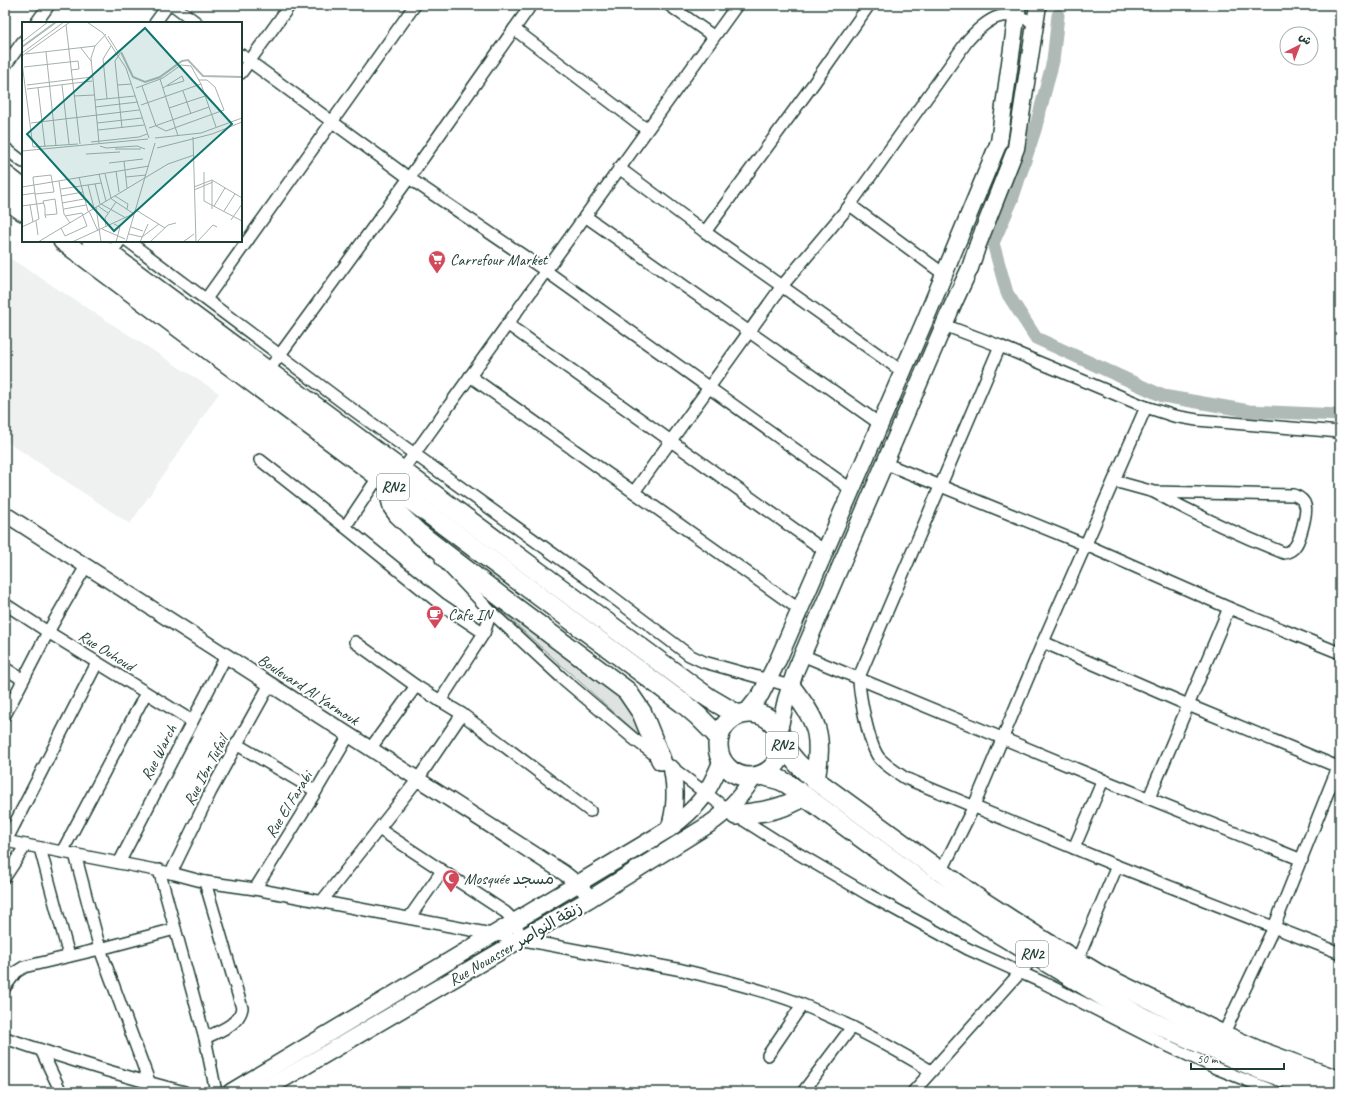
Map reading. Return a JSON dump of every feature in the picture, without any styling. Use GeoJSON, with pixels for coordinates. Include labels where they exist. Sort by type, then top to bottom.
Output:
{"type":"FeatureCollection","features":[{"type":"Feature","properties":{"kind":"highway"},"geometry":{"type":"LineString","coordinates":[[5,175],[22,188]]}},
{"type":"Feature","properties":{"kind":"highway"},"geometry":{"type":"LineString","coordinates":[[5,198],[22,210]]}},
{"type":"Feature","properties":{"kind":"highway","name":"RN2"},"geometry":{"type":"LineString","coordinates":[[64,242],[391,478],[694,688],[714,701],[742,714],[754,713],[768,718],[797,763],[815,780],[940,872],[1008,918],[1098,974],[1259,1051],[1340,1081]]}},
{"type":"Feature","properties":{"kind":"highway","name":"RN2"},"geometry":{"type":"LineString","coordinates":[[95,242],[115,248],[268,371],[391,478],[684,704],[718,737]]}},
{"type":"Feature","properties":{"kind":"highway"},"geometry":{"type":"LineString","coordinates":[[391,478],[391,499],[393,507],[398,514],[417,532],[627,691],[642,713],[666,765]]}},
{"type":"Feature","properties":{"kind":"highway"},"geometry":{"type":"LineString","coordinates":[[790,686],[811,715],[817,733],[819,751],[815,780]]}},
{"type":"Feature","properties":{"kind":"highway"},"geometry":{"type":"LineString","coordinates":[[722,760],[719,753],[718,737],[726,723],[742,714]]}},
{"type":"Feature","properties":{"kind":"highway","name":"RN2"},"geometry":{"type":"LineString","coordinates":[[758,776],[768,771],[779,760],[780,737]]}},
{"type":"Feature","properties":{"kind":"highway","name":"RN2"},"geometry":{"type":"LineString","coordinates":[[722,760],[732,771],[746,777],[758,776],[780,780],[932,889],[1035,956],[1108,999],[1180,1035],[1262,1070],[1324,1092]]}},
{"type":"Feature","properties":{"kind":"highway"},"geometry":{"type":"LineString","coordinates":[[732,813],[771,811],[788,805],[804,796]]}},
{"type":"Feature","properties":{"kind":"main road"},"geometry":{"type":"LineString","coordinates":[[780,737],[790,686],[802,655],[884,463],[970,268],[1016,148],[1038,5]]}},
{"type":"Feature","properties":{"kind":"main road"},"geometry":{"type":"LineString","coordinates":[[742,714],[761,694],[800,610],[945,275],[999,142],[1018,11]]}},
{"type":"Feature","properties":{"kind":"main road"},"geometry":{"type":"LineString","coordinates":[[231,1092],[669,829],[698,804],[706,794],[714,780],[722,760]]}},
{"type":"Feature","properties":{"kind":"main road"},"geometry":{"type":"LineString","coordinates":[[666,765],[675,781],[673,817],[669,829]]}},
{"type":"Feature","properties":{"kind":"main road","name":"Rue Nouasser زنقة النواصر"},"geometry":{"type":"LineString","coordinates":[[261,1092],[591,898],[708,825],[732,813],[744,793],[758,776]]}},
{"type":"Feature","properties":{"kind":"street"},"geometry":{"type":"LineString","coordinates":[[37,22],[49,5]]}},
{"type":"Feature","properties":{"kind":"street"},"geometry":{"type":"LineString","coordinates":[[156,22],[168,5]]}},
{"type":"Feature","properties":{"kind":"street"},"geometry":{"type":"LineString","coordinates":[[172,5],[196,22]]}},
{"type":"Feature","properties":{"kind":"street"},"geometry":{"type":"LineString","coordinates":[[242,69],[245,58],[290,5]]}},
{"type":"Feature","properties":{"kind":"street"},"geometry":{"type":"LineString","coordinates":[[206,299],[415,5]]}},
{"type":"Feature","properties":{"kind":"street"},"geometry":{"type":"LineString","coordinates":[[268,371],[409,178],[532,5]]}},
{"type":"Feature","properties":{"kind":"street"},"geometry":{"type":"LineString","coordinates":[[669,5],[713,36]]}},
{"type":"Feature","properties":{"kind":"street"},"geometry":{"type":"LineString","coordinates":[[705,232],[869,5]]}},
{"type":"Feature","properties":{"kind":"street"},"geometry":{"type":"LineString","coordinates":[[345,527],[414,454],[546,271],[732,7]]}},
{"type":"Feature","properties":{"kind":"street"},"geometry":{"type":"LineString","coordinates":[[634,492],[782,286],[850,205],[968,40],[983,25],[1002,16],[1018,11],[1036,22]]}},
{"type":"Feature","properties":{"kind":"street"},"geometry":{"type":"LineString","coordinates":[[514,29],[646,130]]}},
{"type":"Feature","properties":{"kind":"street"},"geometry":{"type":"LineString","coordinates":[[5,66],[22,42]]}},
{"type":"Feature","properties":{"kind":"street"},"geometry":{"type":"LineString","coordinates":[[245,58],[409,178],[546,271],[852,490]]}},
{"type":"Feature","properties":{"kind":"street"},"geometry":{"type":"LineString","coordinates":[[5,148],[22,161]]}},
{"type":"Feature","properties":{"kind":"street"},"geometry":{"type":"LineString","coordinates":[[619,168],[705,232],[903,372]]}},
{"type":"Feature","properties":{"kind":"street"},"geometry":{"type":"LineString","coordinates":[[850,205],[945,275]]}},
{"type":"Feature","properties":{"kind":"street"},"geometry":{"type":"LineString","coordinates":[[585,216],[880,424]]}},
{"type":"Feature","properties":{"kind":"street"},"geometry":{"type":"LineString","coordinates":[[129,242],[279,355],[608,594],[689,655],[704,662],[790,686]]}},
{"type":"Feature","properties":{"kind":"street"},"geometry":{"type":"LineString","coordinates":[[508,324],[825,551]]}},
{"type":"Feature","properties":{"kind":"street"},"geometry":{"type":"LineString","coordinates":[[944,325],[1000,346],[1146,407],[1174,416],[1198,420],[1340,432]]}},
{"type":"Feature","properties":{"kind":"street"},"geometry":{"type":"LineString","coordinates":[[1000,346],[859,677],[859,687],[872,744],[879,758],[905,778],[1117,866],[1340,953]]}},
{"type":"Feature","properties":{"kind":"street"},"geometry":{"type":"LineString","coordinates":[[470,376],[800,610]]}},
{"type":"Feature","properties":{"kind":"street"},"geometry":{"type":"LineString","coordinates":[[940,872],[974,806],[1043,642],[1146,407]]}},
{"type":"Feature","properties":{"kind":"street"},"geometry":{"type":"LineString","coordinates":[[260,460],[439,603],[484,633]]}},
{"type":"Feature","properties":{"kind":"street"},"geometry":{"type":"LineString","coordinates":[[884,463],[1086,545],[1229,608],[1340,653]]}},
{"type":"Feature","properties":{"kind":"street"},"geometry":{"type":"LineString","coordinates":[[1114,481],[1154,492],[1217,525],[1284,553],[1288,552],[1297,543],[1306,509],[1305,503],[1294,495],[1154,492]]}},
{"type":"Feature","properties":{"kind":"street","name":"Boulevard Al Yarmouk"},"geometry":{"type":"LineString","coordinates":[[5,514],[564,873],[578,884],[591,898]]}},
{"type":"Feature","properties":{"kind":"street"},"geometry":{"type":"LineString","coordinates":[[417,532],[452,572],[491,612],[561,677],[597,709],[666,765],[732,813],[919,924],[968,949],[1058,990],[1166,1045],[1218,1069],[1276,1092]]}},
{"type":"Feature","properties":{"kind":"street"},"geometry":{"type":"LineString","coordinates":[[5,715],[48,632],[86,566]]}},
{"type":"Feature","properties":{"kind":"street","name":"Rue Ouhoud"},"geometry":{"type":"LineString","coordinates":[[5,604],[97,663],[192,721]]}},
{"type":"Feature","properties":{"kind":"street"},"geometry":{"type":"LineString","coordinates":[[1149,798],[1229,608]]}},
{"type":"Feature","properties":{"kind":"street"},"geometry":{"type":"LineString","coordinates":[[440,701],[484,633],[491,612]]}},
{"type":"Feature","properties":{"kind":"street"},"geometry":{"type":"LineString","coordinates":[[355,642],[416,686],[462,714],[590,811]]}},
{"type":"Feature","properties":{"kind":"street"},"geometry":{"type":"LineString","coordinates":[[1043,642],[1188,705],[1339,764],[1274,927],[1223,1035]]}},
{"type":"Feature","properties":{"kind":"street"},"geometry":{"type":"LineString","coordinates":[[1326,648],[1340,642]]}},
{"type":"Feature","properties":{"kind":"street"},"geometry":{"type":"LineString","coordinates":[[802,655],[859,677],[1103,780],[1302,860]]}},
{"type":"Feature","properties":{"kind":"street","name":"Rue Warch"},"geometry":{"type":"LineString","coordinates":[[119,863],[226,656]]}},
{"type":"Feature","properties":{"kind":"street"},"geometry":{"type":"LineString","coordinates":[[97,663],[6,841],[159,870],[205,882],[255,889],[409,918],[719,979],[757,989],[802,1005],[852,1027],[898,1051],[931,1071]]}},
{"type":"Feature","properties":{"kind":"street"},"geometry":{"type":"LineString","coordinates":[[5,668],[23,680]]}},
{"type":"Feature","properties":{"kind":"street","name":"Rue Ibn Tufail"},"geometry":{"type":"LineString","coordinates":[[171,873],[236,744],[270,684]]}},
{"type":"Feature","properties":{"kind":"street"},"geometry":{"type":"LineString","coordinates":[[370,749],[416,686]]}},
{"type":"Feature","properties":{"kind":"street"},"geometry":{"type":"LineString","coordinates":[[62,852],[146,693]]}},
{"type":"Feature","properties":{"kind":"street"},"geometry":{"type":"LineString","coordinates":[[322,902],[418,779],[462,714]]}},
{"type":"Feature","properties":{"kind":"street","name":"Rue El Farabi"},"geometry":{"type":"LineString","coordinates":[[255,889],[349,735]]}},
{"type":"Feature","properties":{"kind":"street"},"geometry":{"type":"LineString","coordinates":[[236,744],[316,791]]}},
{"type":"Feature","properties":{"kind":"street"},"geometry":{"type":"LineString","coordinates":[[1074,848],[1103,780]]}},
{"type":"Feature","properties":{"kind":"street"},"geometry":{"type":"LineString","coordinates":[[379,829],[500,908],[515,922],[518,927],[520,939]]}},
{"type":"Feature","properties":{"kind":"street"},"geometry":{"type":"LineString","coordinates":[[5,877],[26,845]]}},
{"type":"Feature","properties":{"kind":"street"},"geometry":{"type":"LineString","coordinates":[[40,848],[69,956]]}},
{"type":"Feature","properties":{"kind":"street"},"geometry":{"type":"LineString","coordinates":[[75,854],[100,949],[150,1084]]}},
{"type":"Feature","properties":{"kind":"street"},"geometry":{"type":"LineString","coordinates":[[1077,961],[1117,866]]}},
{"type":"Feature","properties":{"kind":"street"},"geometry":{"type":"LineString","coordinates":[[159,870],[205,1038],[216,1092]]}},
{"type":"Feature","properties":{"kind":"street"},"geometry":{"type":"LineString","coordinates":[[409,918],[442,871]]}},
{"type":"Feature","properties":{"kind":"street"},"geometry":{"type":"LineString","coordinates":[[205,882],[242,1008],[241,1015],[237,1021],[205,1038]]}},
{"type":"Feature","properties":{"kind":"street"},"geometry":{"type":"LineString","coordinates":[[5,987],[18,969],[175,929]]}},
{"type":"Feature","properties":{"kind":"street"},"geometry":{"type":"LineString","coordinates":[[913,1092],[1035,956]]}},
{"type":"Feature","properties":{"kind":"street"},"geometry":{"type":"LineString","coordinates":[[768,1055],[802,1005]]}},
{"type":"Feature","properties":{"kind":"street"},"geometry":{"type":"LineString","coordinates":[[803,1092],[852,1027]]}},
{"type":"Feature","properties":{"kind":"street"},"geometry":{"type":"LineString","coordinates":[[5,1038],[150,1084],[185,1092]]}},
{"type":"Feature","properties":{"kind":"street"},"geometry":{"type":"LineString","coordinates":[[41,1050],[61,1092]]}},
{"type":"Feature","properties":{"kind":"shaded area"},"geometry":{"type":"Polygon","coordinates":[[[5,255],[219,393],[130,524],[5,440],[5,255]]]}},
{"type":"Feature","properties":{"kind":"shaded area"},"geometry":{"type":"Polygon","coordinates":[[[494,602],[625,698],[642,735],[637,733],[494,605],[494,602]]]}},
{"type":"Feature","properties":{"kind":"waterway"},"geometry":{"type":"LineString","coordinates":[[1058,15],[1053,61],[1035,130],[1012,200],[993,243],[1007,293],[1036,338],[1163,396],[1249,411],[1340,415]]}},
{"type":"Feature","properties":{"kind":"place","name":"Carrefour Market"},"geometry":{"type":"Point","coordinates":[437,274]}},
{"type":"Feature","properties":{"kind":"place","name":"Cafe IN"},"geometry":{"type":"Point","coordinates":[435,629]}},
{"type":"Feature","properties":{"kind":"place","name":"Mosquée مسجد"},"geometry":{"type":"Point","coordinates":[451,893]}}]}
